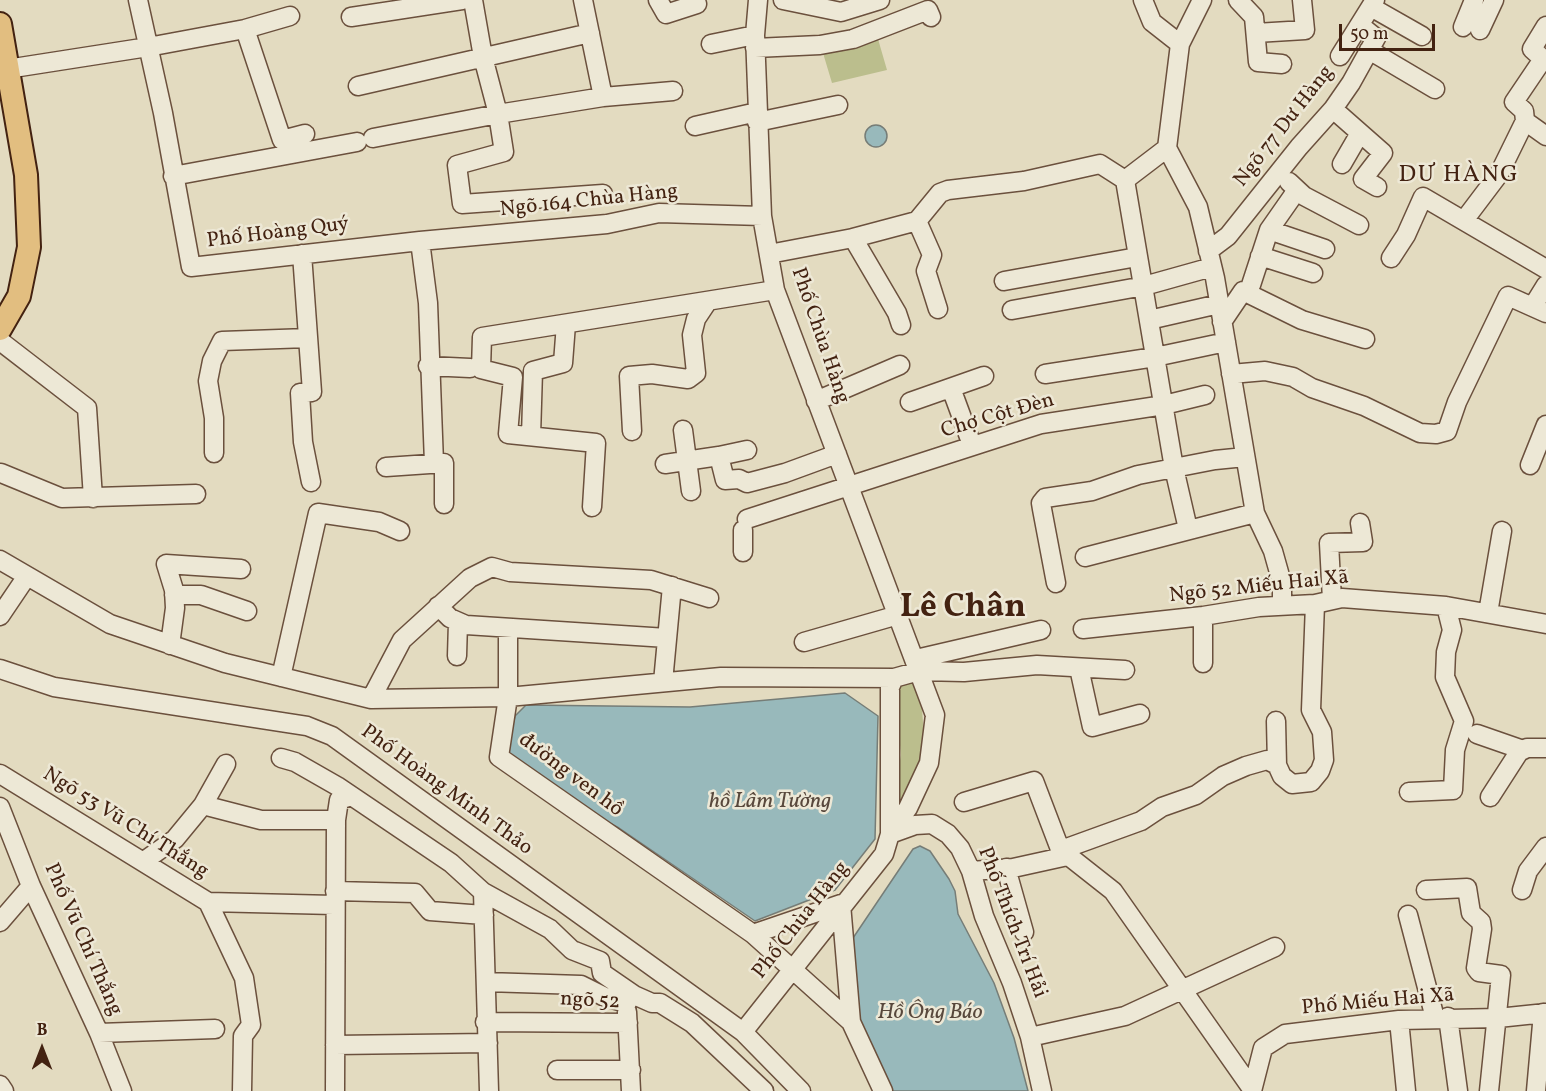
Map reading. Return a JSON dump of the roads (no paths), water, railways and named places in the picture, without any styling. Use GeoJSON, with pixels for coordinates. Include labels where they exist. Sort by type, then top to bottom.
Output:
{"type":"FeatureCollection","features":[{"type":"Feature","properties":{"kind":"main road"},"geometry":{"type":"LineString","coordinates":[[0,24],[3,69],[26,175],[29,247],[19,296],[0,328]]}},
{"type":"Feature","properties":{"kind":"street","name":"Phố Hoàng Quý"},"geometry":{"type":"LineString","coordinates":[[138,0],[163,113],[191,267],[420,242]]}},
{"type":"Feature","properties":{"kind":"street"},"geometry":{"type":"LineString","coordinates":[[351,17],[462,0]]}},
{"type":"Feature","properties":{"kind":"street"},"geometry":{"type":"LineString","coordinates":[[473,0],[504,152],[457,165],[462,204],[603,194]]}},
{"type":"Feature","properties":{"kind":"street"},"geometry":{"type":"LineString","coordinates":[[583,0],[603,97]]}},
{"type":"Feature","properties":{"kind":"street"},"geometry":{"type":"LineString","coordinates":[[658,0],[666,14],[697,4]]}},
{"type":"Feature","properties":{"kind":"street","name":"Phố Chùa Hàng"},"geometry":{"type":"LineString","coordinates":[[758,0],[755,42],[762,216],[775,290],[935,715],[929,763],[908,808],[890,834]]}},
{"type":"Feature","properties":{"kind":"street"},"geometry":{"type":"LineString","coordinates":[[783,0],[841,12],[880,0]]}},
{"type":"Feature","properties":{"kind":"street"},"geometry":{"type":"LineString","coordinates":[[1143,0],[1152,21],[1180,44]]}},
{"type":"Feature","properties":{"kind":"street"},"geometry":{"type":"LineString","coordinates":[[1202,0],[1180,44],[1167,148],[1198,207],[1219,304],[1255,513],[1273,551],[1282,583],[1282,605]]}},
{"type":"Feature","properties":{"kind":"street"},"geometry":{"type":"LineString","coordinates":[[1238,0],[1254,17],[1258,62],[1282,64]]}},
{"type":"Feature","properties":{"kind":"street"},"geometry":{"type":"LineString","coordinates":[[1256,33],[1305,30],[1302,0]]}},
{"type":"Feature","properties":{"kind":"street"},"geometry":{"type":"LineString","coordinates":[[1474,0],[1471,28],[1494,0]]}},
{"type":"Feature","properties":{"kind":"street"},"geometry":{"type":"LineString","coordinates":[[1340,56],[1373,4],[1422,36]]}},
{"type":"Feature","properties":{"kind":"street"},"geometry":{"type":"LineString","coordinates":[[711,44],[755,42],[820,45],[853,39],[928,10],[931,17]]}},
{"type":"Feature","properties":{"kind":"street"},"geometry":{"type":"LineString","coordinates":[[3,69],[148,47],[244,28],[290,16]]}},
{"type":"Feature","properties":{"kind":"street"},"geometry":{"type":"LineString","coordinates":[[1361,26],[1376,38],[1369,50],[1435,89]]}},
{"type":"Feature","properties":{"kind":"street"},"geometry":{"type":"LineString","coordinates":[[1465,219],[1499,174],[1525,121],[1524,111],[1514,102],[1543,59],[1532,49],[1546,26]]}},
{"type":"Feature","properties":{"kind":"street"},"geometry":{"type":"LineString","coordinates":[[244,28],[282,140],[305,134]]}},
{"type":"Feature","properties":{"kind":"street"},"geometry":{"type":"LineString","coordinates":[[358,86],[590,33]]}},
{"type":"Feature","properties":{"kind":"street","name":"Ngõ 77 Dư Hàng"},"geometry":{"type":"LineString","coordinates":[[1210,259],[1279,172],[1333,109],[1369,50]]}},
{"type":"Feature","properties":{"kind":"street"},"geometry":{"type":"LineString","coordinates":[[173,176],[498,114],[603,97],[673,91]]}},
{"type":"Feature","properties":{"kind":"street"},"geometry":{"type":"LineString","coordinates":[[695,126],[838,105]]}},
{"type":"Feature","properties":{"kind":"street"},"geometry":{"type":"LineString","coordinates":[[1333,109],[1383,153],[1364,179],[1377,187]]}},
{"type":"Feature","properties":{"kind":"street"},"geometry":{"type":"LineString","coordinates":[[1525,121],[1546,136]]}},
{"type":"Feature","properties":{"kind":"street"},"geometry":{"type":"LineString","coordinates":[[1342,164],[1360,133]]}},
{"type":"Feature","properties":{"kind":"street"},"geometry":{"type":"LineString","coordinates":[[1125,180],[1167,148]]}},
{"type":"Feature","properties":{"kind":"street"},"geometry":{"type":"LineString","coordinates":[[769,254],[853,238],[916,221],[940,193],[948,190],[1024,181],[1100,164],[1125,180],[1174,468],[1188,529]]}},
{"type":"Feature","properties":{"kind":"street"},"geometry":{"type":"LineString","coordinates":[[1279,172],[1297,190],[1359,225]]}},
{"type":"Feature","properties":{"kind":"street"},"geometry":{"type":"LineString","coordinates":[[1251,285],[1269,230],[1297,190]]}},
{"type":"Feature","properties":{"kind":"street"},"geometry":{"type":"LineString","coordinates":[[1391,258],[1406,235],[1423,197],[1465,219],[1546,269]]}},
{"type":"Feature","properties":{"kind":"street","name":"Ngõ 164 Chùa Hàng"},"geometry":{"type":"LineString","coordinates":[[420,242],[607,224],[659,213],[762,216]]}},
{"type":"Feature","properties":{"kind":"street"},"geometry":{"type":"LineString","coordinates":[[916,221],[932,255],[926,271],[938,309]]}},
{"type":"Feature","properties":{"kind":"street"},"geometry":{"type":"LineString","coordinates":[[1269,230],[1325,249]]}},
{"type":"Feature","properties":{"kind":"street"},"geometry":{"type":"LineString","coordinates":[[853,238],[897,313],[901,325]]}},
{"type":"Feature","properties":{"kind":"street"},"geometry":{"type":"LineString","coordinates":[[420,242],[428,303],[428,366],[434,463]]}},
{"type":"Feature","properties":{"kind":"street"},"geometry":{"type":"LineString","coordinates":[[302,254],[312,392],[300,393],[303,442],[311,482]]}},
{"type":"Feature","properties":{"kind":"street"},"geometry":{"type":"LineString","coordinates":[[1260,256],[1313,273]]}},
{"type":"Feature","properties":{"kind":"street"},"geometry":{"type":"LineString","coordinates":[[1004,281],[1137,257]]}},
{"type":"Feature","properties":{"kind":"street"},"geometry":{"type":"LineString","coordinates":[[1012,310],[1144,286],[1210,259]]}},
{"type":"Feature","properties":{"kind":"street"},"geometry":{"type":"LineString","coordinates":[[1232,381],[1265,371],[1293,377],[1312,388],[1364,406],[1420,433],[1436,434],[1448,431],[1457,402],[1508,296],[1540,310],[1546,285]]}},
{"type":"Feature","properties":{"kind":"street"},"geometry":{"type":"LineString","coordinates":[[592,507],[596,443],[508,434],[513,377],[481,369],[482,337],[775,290]]}},
{"type":"Feature","properties":{"kind":"street"},"geometry":{"type":"LineString","coordinates":[[1222,322],[1243,291],[1302,320],[1365,339]]}},
{"type":"Feature","properties":{"kind":"street"},"geometry":{"type":"LineString","coordinates":[[632,431],[629,376],[652,374],[688,379],[696,373],[692,335],[696,319],[708,301]]}},
{"type":"Feature","properties":{"kind":"street"},"geometry":{"type":"LineString","coordinates":[[1149,320],[1219,304]]}},
{"type":"Feature","properties":{"kind":"street"},"geometry":{"type":"LineString","coordinates":[[531,436],[532,371],[563,363],[566,324]]}},
{"type":"Feature","properties":{"kind":"street"},"geometry":{"type":"LineString","coordinates":[[214,453],[214,418],[208,381],[212,361],[222,341],[308,338]]}},
{"type":"Feature","properties":{"kind":"street"},"geometry":{"type":"LineString","coordinates":[[0,342],[87,408],[93,498]]}},
{"type":"Feature","properties":{"kind":"street"},"geometry":{"type":"LineString","coordinates":[[1045,374],[1155,357],[1226,342]]}},
{"type":"Feature","properties":{"kind":"street"},"geometry":{"type":"LineString","coordinates":[[816,401],[900,365]]}},
{"type":"Feature","properties":{"kind":"street"},"geometry":{"type":"LineString","coordinates":[[428,366],[470,368]]}},
{"type":"Feature","properties":{"kind":"street"},"geometry":{"type":"LineString","coordinates":[[910,402],[984,376]]}},
{"type":"Feature","properties":{"kind":"street"},"geometry":{"type":"LineString","coordinates":[[951,388],[972,445]]}},
{"type":"Feature","properties":{"kind":"street","name":"Chợ Cột Đèn"},"geometry":{"type":"LineString","coordinates":[[743,552],[745,524],[804,499],[848,488],[1041,424],[1164,405],[1205,395]]}},
{"type":"Feature","properties":{"kind":"street"},"geometry":{"type":"LineString","coordinates":[[1530,465],[1546,425]]}},
{"type":"Feature","properties":{"kind":"street"},"geometry":{"type":"LineString","coordinates":[[683,430],[691,491]]}},
{"type":"Feature","properties":{"kind":"street"},"geometry":{"type":"LineString","coordinates":[[665,464],[688,462],[747,450]]}},
{"type":"Feature","properties":{"kind":"street"},"geometry":{"type":"LineString","coordinates":[[719,456],[725,480],[739,479],[747,483],[785,473],[837,454]]}},
{"type":"Feature","properties":{"kind":"street"},"geometry":{"type":"LineString","coordinates":[[1056,583],[1041,503],[1045,498],[1092,491],[1128,478],[1174,468],[1245,457]]}},
{"type":"Feature","properties":{"kind":"street"},"geometry":{"type":"LineString","coordinates":[[386,467],[444,463],[444,504]]}},
{"type":"Feature","properties":{"kind":"street"},"geometry":{"type":"LineString","coordinates":[[1,473],[62,498],[196,494]]}},
{"type":"Feature","properties":{"kind":"street"},"geometry":{"type":"LineString","coordinates":[[281,677],[318,513],[379,522],[400,531]]}},
{"type":"Feature","properties":{"kind":"street"},"geometry":{"type":"LineString","coordinates":[[1084,557],[1255,513]]}},
{"type":"Feature","properties":{"kind":"street"},"geometry":{"type":"LineString","coordinates":[[1276,721],[1277,765],[1282,776],[1292,784],[1311,782],[1320,771],[1324,760],[1322,732],[1311,710],[1329,543],[1363,542],[1360,523]]}},
{"type":"Feature","properties":{"kind":"street"},"geometry":{"type":"LineString","coordinates":[[1488,613],[1502,531]]}},
{"type":"Feature","properties":{"kind":"street"},"geometry":{"type":"LineString","coordinates":[[0,560],[110,624],[225,663],[371,699],[508,697],[721,677],[894,678],[917,665],[1041,630]]}},
{"type":"Feature","properties":{"kind":"street"},"geometry":{"type":"LineString","coordinates":[[170,645],[174,596],[166,564],[241,569]]}},
{"type":"Feature","properties":{"kind":"street"},"geometry":{"type":"LineString","coordinates":[[371,699],[402,640],[470,578],[492,567],[510,572],[651,580],[709,598]]}},
{"type":"Feature","properties":{"kind":"street"},"geometry":{"type":"LineString","coordinates":[[0,616],[27,576]]}},
{"type":"Feature","properties":{"kind":"street"},"geometry":{"type":"LineString","coordinates":[[663,682],[672,586]]}},
{"type":"Feature","properties":{"kind":"street"},"geometry":{"type":"LineString","coordinates":[[174,596],[201,595],[247,611]]}},
{"type":"Feature","properties":{"kind":"street","name":"Ngõ 52 Miếu Hai Xã"},"geometry":{"type":"LineString","coordinates":[[1083,629],[1324,602],[1446,606],[1546,624]]}},
{"type":"Feature","properties":{"kind":"street"},"geometry":{"type":"LineString","coordinates":[[438,606],[458,622],[466,625],[667,638]]}},
{"type":"Feature","properties":{"kind":"street"},"geometry":{"type":"LineString","coordinates":[[1409,792],[1453,790],[1455,750],[1464,721],[1445,677],[1446,652],[1452,630],[1446,606]]}},
{"type":"Feature","properties":{"kind":"street"},"geometry":{"type":"LineString","coordinates":[[804,642],[898,615]]}},
{"type":"Feature","properties":{"kind":"street"},"geometry":{"type":"LineString","coordinates":[[1203,616],[1203,663]]}},
{"type":"Feature","properties":{"kind":"street"},"geometry":{"type":"LineString","coordinates":[[457,656],[458,622]]}},
{"type":"Feature","properties":{"kind":"street"},"geometry":{"type":"LineString","coordinates":[[508,629],[508,697]]}},
{"type":"Feature","properties":{"kind":"street"},"geometry":{"type":"LineString","coordinates":[[917,665],[964,672],[1037,665],[1125,670]]}},
{"type":"Feature","properties":{"kind":"street"},"geometry":{"type":"LineString","coordinates":[[1078,668],[1092,726],[1140,714]]}},
{"type":"Feature","properties":{"kind":"street","name":"Phố Hoàng Minh Thảo"},"geometry":{"type":"LineString","coordinates":[[0,669],[54,687],[308,726],[332,735],[742,1032],[801,1091]]}},
{"type":"Feature","properties":{"kind":"street","name":"Phố Chùa Hàng"},"geometry":{"type":"LineString","coordinates":[[742,1032],[841,904],[884,854],[890,834],[890,687],[894,678]]}},
{"type":"Feature","properties":{"kind":"street","name":"đường ven hồ"},"geometry":{"type":"LineString","coordinates":[[508,697],[499,757],[753,934]]}},
{"type":"Feature","properties":{"kind":"street"},"geometry":{"type":"LineString","coordinates":[[1477,734],[1523,750],[1546,748]]}},
{"type":"Feature","properties":{"kind":"street"},"geometry":{"type":"LineString","coordinates":[[1490,797],[1514,757],[1523,750]]}},
{"type":"Feature","properties":{"kind":"street"},"geometry":{"type":"LineString","coordinates":[[281,758],[305,767],[352,796],[450,863],[483,892],[550,929],[572,950],[600,961],[602,974],[631,999]]}},
{"type":"Feature","properties":{"kind":"street"},"geometry":{"type":"LineString","coordinates":[[1061,850],[1141,821],[1162,807],[1196,795],[1223,776],[1246,766],[1267,760],[1277,765]]}},
{"type":"Feature","properties":{"kind":"street"},"geometry":{"type":"LineString","coordinates":[[144,861],[175,839],[203,805],[226,764]]}},
{"type":"Feature","properties":{"kind":"street","name":"Ngõ 53 Vũ Chí Thắng"},"geometry":{"type":"LineString","coordinates":[[0,774],[208,902],[244,978],[251,1025],[243,1036],[242,1091]]}},
{"type":"Feature","properties":{"kind":"street"},"geometry":{"type":"LineString","coordinates":[[964,802],[1034,781],[1063,857],[1006,868],[971,871]]}},
{"type":"Feature","properties":{"kind":"street"},"geometry":{"type":"LineString","coordinates":[[335,1091],[336,820],[338,803],[341,799],[352,796]]}},
{"type":"Feature","properties":{"kind":"street"},"geometry":{"type":"LineString","coordinates":[[203,805],[261,820],[336,820]]}},
{"type":"Feature","properties":{"kind":"street","name":"Phố Vũ Chí Thắng"},"geometry":{"type":"LineString","coordinates":[[0,807],[31,886],[99,1034],[122,1091]]}},
{"type":"Feature","properties":{"kind":"street","name":"Phố Thích Trí Hải"},"geometry":{"type":"LineString","coordinates":[[890,834],[915,825],[932,824],[948,834],[960,848],[971,871],[984,916],[1012,983],[1030,1037],[1042,1091]]}},
{"type":"Feature","properties":{"kind":"street"},"geometry":{"type":"LineString","coordinates":[[1522,890],[1528,872],[1546,847]]}},
{"type":"Feature","properties":{"kind":"street"},"geometry":{"type":"LineString","coordinates":[[1061,850],[1113,891],[1252,1090]]}},
{"type":"Feature","properties":{"kind":"street"},"geometry":{"type":"LineString","coordinates":[[1006,868],[1024,932]]}},
{"type":"Feature","properties":{"kind":"street"},"geometry":{"type":"LineString","coordinates":[[0,922],[31,886]]}},
{"type":"Feature","properties":{"kind":"street"},"geometry":{"type":"LineString","coordinates":[[1426,890],[1467,888],[1471,913],[1481,922],[1482,929],[1476,968],[1479,972],[1501,975],[1489,1091]]}},
{"type":"Feature","properties":{"kind":"street"},"geometry":{"type":"LineString","coordinates":[[483,892],[489,1091]]}},
{"type":"Feature","properties":{"kind":"street"},"geometry":{"type":"LineString","coordinates":[[208,902],[415,893],[430,911],[484,915]]}},
{"type":"Feature","properties":{"kind":"street"},"geometry":{"type":"LineString","coordinates":[[753,934],[841,904],[851,1022],[883,1091]]}},
{"type":"Feature","properties":{"kind":"street"},"geometry":{"type":"LineString","coordinates":[[1408,915],[1441,1018],[1458,1091]]}},
{"type":"Feature","properties":{"kind":"street"},"geometry":{"type":"LineString","coordinates":[[753,934],[851,1022]]}},
{"type":"Feature","properties":{"kind":"street"},"geometry":{"type":"LineString","coordinates":[[1030,1037],[1125,1016],[1275,947]]}},
{"type":"Feature","properties":{"kind":"street"},"geometry":{"type":"LineString","coordinates":[[486,982],[580,985],[605,997],[660,1003],[692,1023],[764,1091]]}},
{"type":"Feature","properties":{"kind":"street"},"geometry":{"type":"LineString","coordinates":[[628,1023],[631,999]]}},
{"type":"Feature","properties":{"kind":"street"},"geometry":{"type":"LineString","coordinates":[[1536,1091],[1544,1013]]}},
{"type":"Feature","properties":{"kind":"street","name":"Phố Miếu Hai Xã"},"geometry":{"type":"LineString","coordinates":[[1252,1090],[1263,1048],[1285,1034],[1399,1020],[1498,1018],[1544,1013]]}},
{"type":"Feature","properties":{"kind":"street"},"geometry":{"type":"LineString","coordinates":[[1399,1020],[1406,1091]]}},
{"type":"Feature","properties":{"kind":"street","name":"ngõ 52"},"geometry":{"type":"LineString","coordinates":[[486,1022],[628,1023],[631,1091]]}},
{"type":"Feature","properties":{"kind":"street"},"geometry":{"type":"LineString","coordinates":[[99,1034],[215,1029]]}},
{"type":"Feature","properties":{"kind":"street"},"geometry":{"type":"LineString","coordinates":[[335,1045],[488,1043]]}},
{"type":"Feature","properties":{"kind":"street"},"geometry":{"type":"LineString","coordinates":[[557,1070],[631,1070]]}},
{"type":"Feature","properties":{"kind":"water"},"geometry":{"type":"Polygon","coordinates":[[[876,125],[884,128],[887,136],[884,144],[876,147],[868,144],[865,136],[868,128],[876,125]]]}},
{"type":"Feature","properties":{"kind":"water","name":"hồ Lâm Tường"},"geometry":{"type":"Polygon","coordinates":[[[845,693],[878,716],[875,839],[835,890],[755,921],[619,828],[560,797],[509,760],[508,745],[515,716],[526,705],[690,707],[845,693]]]}},
{"type":"Feature","properties":{"kind":"water","name":"Hồ Ông Báo"},"geometry":{"type":"Polygon","coordinates":[[[920,846],[930,851],[955,891],[958,914],[994,983],[1014,1038],[1028,1091],[888,1091],[859,1022],[853,938],[913,849],[920,846]]]}},
{"type":"Feature","properties":{"kind":"district","name":"DƯ HÀNG"},"geometry":{"type":"Point","coordinates":[1459,177]}},
{"type":"Feature","properties":{"kind":"district","name":"Lê Chân"},"geometry":{"type":"Point","coordinates":[963,610]}}]}
